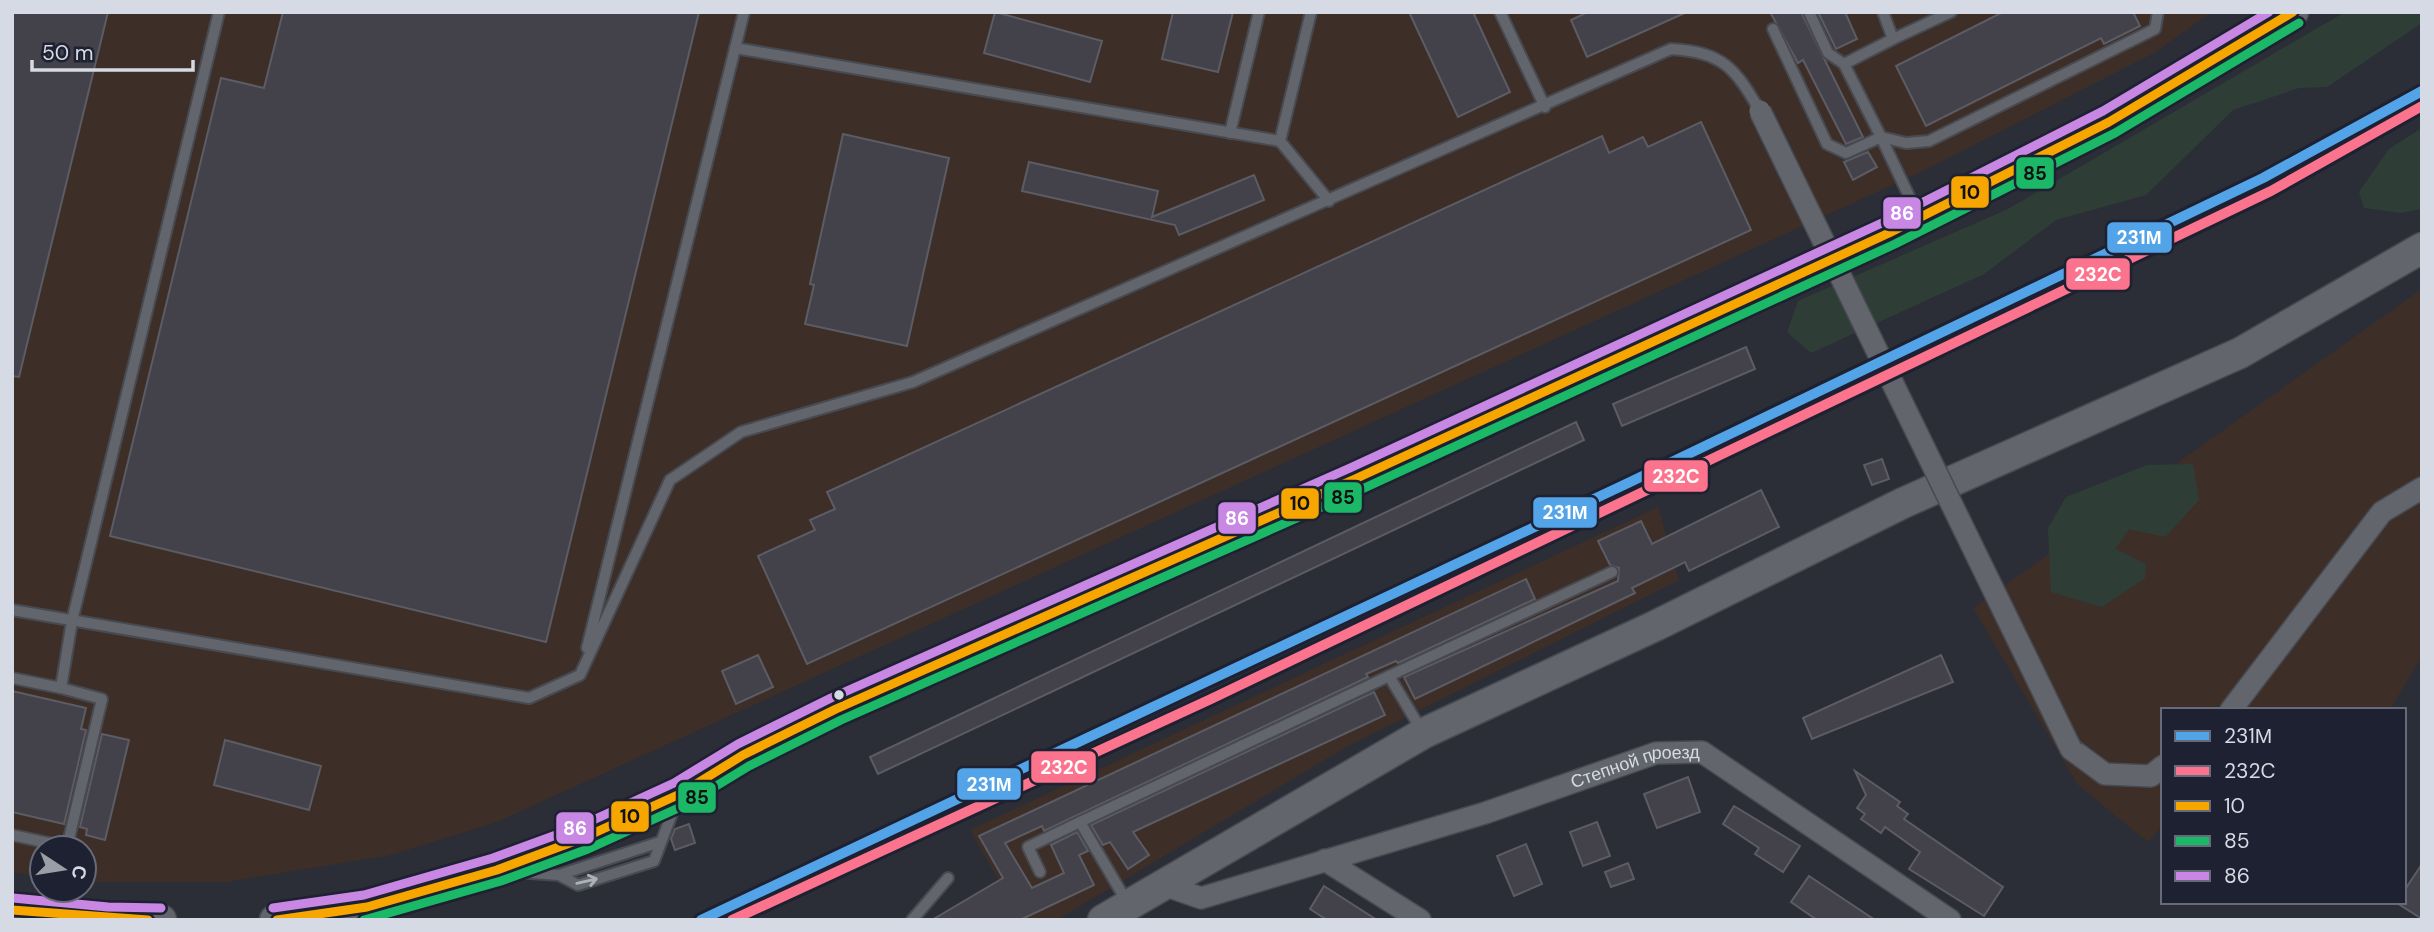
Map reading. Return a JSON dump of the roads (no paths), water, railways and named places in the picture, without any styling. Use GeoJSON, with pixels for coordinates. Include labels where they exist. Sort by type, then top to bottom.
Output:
{"type":"FeatureCollection","features":[{"type":"Feature","properties":{"kind":"main road"},"geometry":{"type":"LineString","coordinates":[[275,920],[367,907],[497,870],[583,838],[680,794],[743,755],[836,709],[1367,473],[1920,218],[2109,122],[2293,12]]}},
{"type":"Feature","properties":{"kind":"main road"},"geometry":{"type":"LineString","coordinates":[[1103,920],[1128,903],[1424,733],[1655,625],[1903,503],[2240,353],[2422,248]]}},
{"type":"Feature","properties":{"kind":"main road"},"geometry":{"type":"LineString","coordinates":[[27,916],[149,919]]}},
{"type":"Feature","properties":{"kind":"street"},"geometry":{"type":"LineString","coordinates":[[1760,111],[2071,749],[2105,774],[2151,776],[2161,768]]}},
{"type":"Feature","properties":{"kind":"street"},"geometry":{"type":"LineString","coordinates":[[2233,708],[2382,512],[2422,488]]}},
{"type":"Feature","properties":{"kind":"street","name":"Степной проезд"},"geometry":{"type":"LineString","coordinates":[[1161,884],[1201,898],[1485,813],[1656,753],[1702,752],[1950,920]]}},
{"type":"Feature","properties":{"kind":"street"},"geometry":{"type":"LineString","coordinates":[[1325,860],[1420,920]]}},
{"type":"Feature","properties":{"kind":"lane"},"geometry":{"type":"LineString","coordinates":[[61,688],[72,621],[219,12]]}},
{"type":"Feature","properties":{"kind":"lane"},"geometry":{"type":"LineString","coordinates":[[580,675],[744,12]]}},
{"type":"Feature","properties":{"kind":"lane"},"geometry":{"type":"LineString","coordinates":[[1230,133],[1259,12]]}},
{"type":"Feature","properties":{"kind":"lane"},"geometry":{"type":"LineString","coordinates":[[1280,141],[1311,12]]}},
{"type":"Feature","properties":{"kind":"lane"},"geometry":{"type":"LineString","coordinates":[[1500,12],[1545,107]]}},
{"type":"Feature","properties":{"kind":"lane"},"geometry":{"type":"LineString","coordinates":[[1809,12],[1828,53],[1844,64],[1920,218]]}},
{"type":"Feature","properties":{"kind":"lane"},"geometry":{"type":"LineString","coordinates":[[1883,12],[1893,39]]}},
{"type":"Feature","properties":{"kind":"lane"},"geometry":{"type":"LineString","coordinates":[[1844,64],[1951,12]]}},
{"type":"Feature","properties":{"kind":"lane"},"geometry":{"type":"LineString","coordinates":[[1773,29],[1827,144],[1846,153],[1881,137],[1906,143],[1929,141],[2155,30],[2158,12]]}},
{"type":"Feature","properties":{"kind":"lane"},"geometry":{"type":"LineString","coordinates":[[735,48],[1280,141],[1329,201]]}},
{"type":"Feature","properties":{"kind":"lane"},"geometry":{"type":"LineString","coordinates":[[12,610],[529,698],[580,675],[670,480],[741,432],[913,382],[1545,107],[1671,49],[1703,51],[1721,62],[1742,80],[1760,111]]}},
{"type":"Feature","properties":{"kind":"lane"},"geometry":{"type":"LineString","coordinates":[[1040,872],[1028,846],[1612,572]]}},
{"type":"Feature","properties":{"kind":"lane"},"geometry":{"type":"LineString","coordinates":[[1390,676],[1424,733]]}},
{"type":"Feature","properties":{"kind":"lane"},"geometry":{"type":"LineString","coordinates":[[12,678],[102,699],[67,848],[12,835]]}},
{"type":"Feature","properties":{"kind":"lane"},"geometry":{"type":"LineString","coordinates":[[497,870],[559,876],[660,842],[680,794]]}},
{"type":"Feature","properties":{"kind":"lane"},"geometry":{"type":"LineString","coordinates":[[1080,822],[1128,903]]}},
{"type":"Feature","properties":{"kind":"lane"},"geometry":{"type":"LineString","coordinates":[[912,920],[948,878]]}}]}
